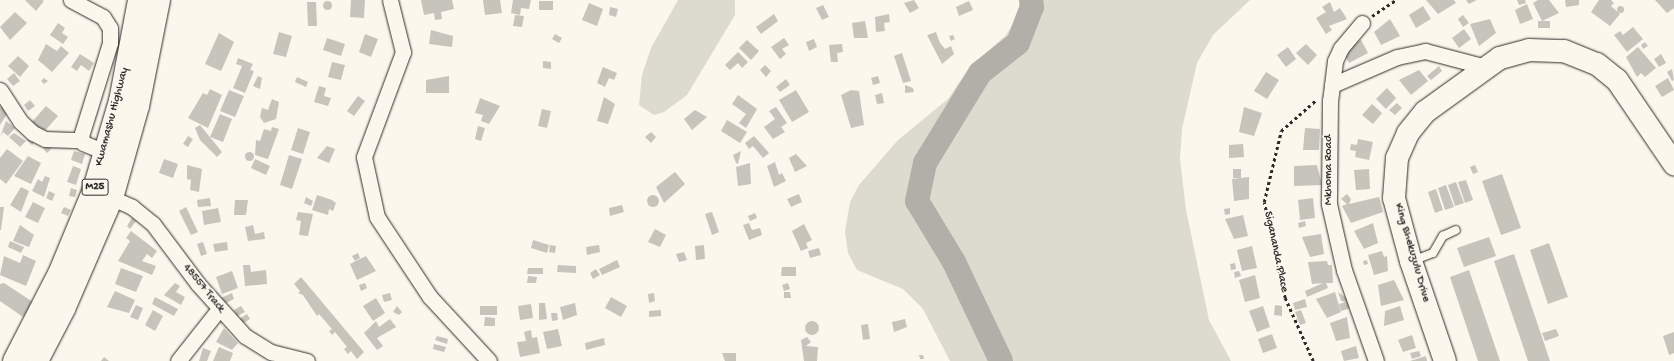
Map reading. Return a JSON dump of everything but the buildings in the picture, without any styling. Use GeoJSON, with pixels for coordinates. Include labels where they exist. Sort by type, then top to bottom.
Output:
{"type":"FeatureCollection","features":[{"type":"Feature","properties":{"kind":"main road","name":"Kwamashu Highway"},"geometry":{"type":"LineString","coordinates":[[14,361],[59,274],[105,152],[120,101],[139,0]]}},
{"type":"Feature","properties":{"kind":"main road","name":"Kwamashu Highway"},"geometry":{"type":"LineString","coordinates":[[37,361],[64,309],[112,198],[138,106],[159,0]]}},
{"type":"Feature","properties":{"kind":"main road","name":"King Bhekuzulu Drive"},"geometry":{"type":"LineString","coordinates":[[1445,361],[1411,261],[1394,198],[1394,171],[1402,145],[1425,112],[1486,67],[1512,54],[1547,49],[1564,51],[1596,64],[1629,94],[1674,164]]}},
{"type":"Feature","properties":{"kind":"street"},"geometry":{"type":"LineString","coordinates":[[71,0],[103,17],[111,34],[81,140]]}},
{"type":"Feature","properties":{"kind":"street"},"geometry":{"type":"LineString","coordinates":[[390,0],[403,52],[364,157],[377,217],[430,296],[489,361]]}},
{"type":"Feature","properties":{"kind":"street","name":"Mkhoma Road"},"geometry":{"type":"LineString","coordinates":[[1362,23],[1341,48],[1332,85],[1329,186],[1332,221],[1352,294],[1376,361]]}},
{"type":"Feature","properties":{"kind":"street"},"geometry":{"type":"LineString","coordinates":[[1332,85],[1397,57],[1425,51],[1486,67]]}},
{"type":"Feature","properties":{"kind":"street"},"geometry":{"type":"LineString","coordinates":[[0,90],[21,122],[33,133],[45,139],[81,140],[105,152]]}},
{"type":"Feature","properties":{"kind":"street","name":"48557 Track"},"geometry":{"type":"LineString","coordinates":[[112,198],[132,207],[153,224],[219,309],[258,346],[307,361]]}},
{"type":"Feature","properties":{"kind":"street"},"geometry":{"type":"LineString","coordinates":[[178,361],[219,309]]}},
{"type":"Feature","properties":{"kind":"lane"},"geometry":{"type":"LineString","coordinates":[[1411,261],[1433,253],[1443,236],[1456,230]]}},
{"type":"Feature","properties":{"kind":"path"},"geometry":{"type":"LineString","coordinates":[[1362,23],[1396,0]]}},
{"type":"Feature","properties":{"kind":"path","name":"Sigananda Place"},"geometry":{"type":"LineString","coordinates":[[1313,361],[1285,298],[1264,202],[1281,131],[1332,85]]}},
{"type":"Feature","properties":{"kind":"shaded area"},"geometry":{"type":"Polygon","coordinates":[[[678,0],[735,0],[735,15],[687,95],[664,112],[654,115],[639,105],[642,75],[651,48],[678,0]]]}},
{"type":"Feature","properties":{"kind":"shaded area"},"geometry":{"type":"Polygon","coordinates":[[[1021,0],[1250,0],[1213,35],[1197,63],[1182,129],[1180,159],[1186,210],[1209,320],[1231,361],[950,361],[923,309],[903,289],[857,270],[848,253],[845,232],[850,202],[859,185],[898,140],[948,99],[969,68],[1006,35],[1016,19],[1021,0]]]}},
{"type":"Feature","properties":{"kind":"waterway"},"geometry":{"type":"LineString","coordinates":[[1001,361],[954,262],[917,201],[925,163],[980,73],[1018,43],[1032,7],[1031,0]]}}]}
